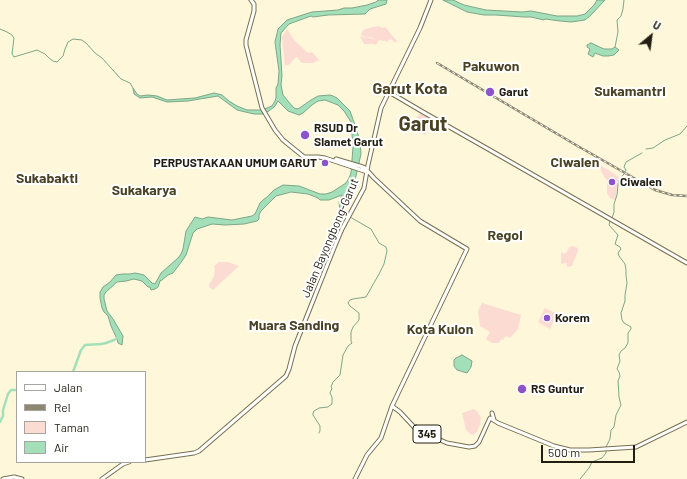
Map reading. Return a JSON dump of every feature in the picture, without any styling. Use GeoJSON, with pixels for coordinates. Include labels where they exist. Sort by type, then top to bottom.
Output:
{"type":"FeatureCollection","features":[{"type":"Feature","properties":{"kind":"main road"},"geometry":{"type":"LineString","coordinates":[[252,0],[254,4],[254,11],[246,45],[264,109],[272,125],[283,140],[305,158],[325,158],[360,167],[366,167],[368,165]]}},
{"type":"Feature","properties":{"kind":"main road","name":"Jalan Bayongbong-Garut"},"geometry":{"type":"LineString","coordinates":[[146,460],[199,451],[285,377],[288,372],[295,346],[334,248],[364,188],[380,111],[421,25],[431,0]]}},
{"type":"Feature","properties":{"kind":"main road"},"geometry":{"type":"LineString","coordinates":[[389,92],[687,263]]}},
{"type":"Feature","properties":{"kind":"main road"},"geometry":{"type":"LineString","coordinates":[[355,479],[366,457],[381,438],[392,406],[467,248],[420,221],[360,167]]}},
{"type":"Feature","properties":{"kind":"main road","name":"345"},"geometry":{"type":"LineString","coordinates":[[392,406],[417,429],[448,443],[470,447],[475,446],[480,442],[489,419],[561,448],[570,450],[638,446],[687,422]]}},
{"type":"Feature","properties":{"kind":"main road"},"geometry":{"type":"LineString","coordinates":[[492,413],[494,421]]}},
{"type":"Feature","properties":{"kind":"main road","name":"345"},"geometry":{"type":"LineString","coordinates":[[486,424],[494,421]]}},
{"type":"Feature","properties":{"kind":"main road"},"geometry":{"type":"LineString","coordinates":[[102,479],[126,463]]}},
{"type":"Feature","properties":{"kind":"main road"},"geometry":{"type":"LineString","coordinates":[[2,479],[22,479]]}},
{"type":"Feature","properties":{"kind":"green space"},"geometry":{"type":"Polygon","coordinates":[[[379,26],[382,28],[385,27],[397,41],[395,43],[391,39],[387,42],[379,40],[376,45],[364,44],[360,36],[366,38],[361,35],[363,30],[379,26]]]}},
{"type":"Feature","properties":{"kind":"green space"},"geometry":{"type":"Polygon","coordinates":[[[287,29],[295,41],[308,53],[312,52],[319,60],[313,63],[302,63],[297,57],[290,64],[285,66],[282,37],[287,29]]]}},
{"type":"Feature","properties":{"kind":"green space"},"geometry":{"type":"Polygon","coordinates":[[[420,113],[434,122],[425,135],[411,126],[420,113]]]}},
{"type":"Feature","properties":{"kind":"green space","name":"Ciwalen"},"geometry":{"type":"Polygon","coordinates":[[[600,165],[619,177],[615,200],[610,198],[607,193],[607,180],[601,171],[600,165]]]}},
{"type":"Feature","properties":{"kind":"green space"},"geometry":{"type":"Polygon","coordinates":[[[572,246],[578,248],[578,251],[572,266],[567,267],[567,263],[561,264],[561,252],[565,254],[569,247],[572,246]]]}},
{"type":"Feature","properties":{"kind":"green space"},"geometry":{"type":"Polygon","coordinates":[[[219,262],[228,262],[239,266],[213,290],[209,287],[209,285],[214,276],[214,266],[219,262]]]}},
{"type":"Feature","properties":{"kind":"green space"},"geometry":{"type":"Polygon","coordinates":[[[482,303],[521,315],[518,329],[510,338],[506,336],[503,340],[501,339],[499,343],[492,343],[486,339],[490,332],[480,326],[478,311],[482,303]]]}},
{"type":"Feature","properties":{"kind":"green space","name":"Korem"},"geometry":{"type":"Polygon","coordinates":[[[545,308],[557,314],[550,329],[538,322],[545,308]]]}},
{"type":"Feature","properties":{"kind":"green space"},"geometry":{"type":"Polygon","coordinates":[[[474,409],[481,418],[478,431],[473,435],[466,430],[462,413],[474,409]]]}},
{"type":"Feature","properties":{"kind":"water"},"geometry":{"type":"Polygon","coordinates":[[[378,0],[387,0],[386,4],[370,9],[365,14],[311,16],[289,24],[281,33],[281,85],[283,95],[294,108],[298,109],[318,96],[330,95],[337,98],[350,111],[360,141],[361,154],[351,190],[344,196],[341,208],[347,216],[342,215],[340,211],[339,202],[342,195],[329,200],[320,200],[308,194],[291,192],[276,196],[261,211],[257,221],[244,224],[212,224],[197,229],[193,233],[186,255],[182,261],[173,273],[160,281],[158,287],[151,290],[150,287],[142,281],[134,279],[117,282],[106,292],[104,299],[107,311],[123,336],[122,345],[118,343],[108,316],[102,308],[100,298],[100,292],[103,287],[116,275],[135,273],[140,274],[144,275],[155,284],[161,273],[181,254],[186,231],[195,217],[202,219],[208,217],[232,220],[252,216],[255,214],[263,200],[274,190],[283,185],[299,186],[320,194],[332,192],[346,183],[349,178],[351,173],[353,147],[351,122],[338,105],[325,100],[318,101],[299,115],[288,111],[278,101],[269,111],[263,114],[254,114],[237,110],[218,96],[188,101],[167,102],[152,97],[140,98],[134,94],[133,88],[140,96],[157,96],[167,100],[195,98],[214,93],[222,95],[237,106],[247,110],[262,110],[272,106],[276,98],[279,71],[275,42],[278,29],[287,20],[312,12],[338,10],[367,5],[378,0]]]}},
{"type":"Feature","properties":{"kind":"water"},"geometry":{"type":"Polygon","coordinates":[[[443,0],[453,0],[464,5],[486,10],[531,11],[557,16],[577,16],[585,14],[597,0],[605,0],[585,20],[571,22],[544,20],[531,17],[484,15],[467,12],[443,0]]]}},
{"type":"Feature","properties":{"kind":"water"},"geometry":{"type":"Polygon","coordinates":[[[591,43],[604,49],[612,49],[615,47],[619,50],[614,55],[603,56],[595,53],[593,57],[588,54],[590,49],[587,47],[587,45],[591,43]]]}},
{"type":"Feature","properties":{"kind":"water"},"geometry":{"type":"Polygon","coordinates":[[[462,355],[472,361],[471,367],[467,373],[457,370],[454,366],[454,360],[462,355]]]}},
{"type":"Feature","properties":{"kind":"waterway"},"geometry":{"type":"LineString","coordinates":[[615,47],[618,32],[617,20],[621,16],[624,0]]}},
{"type":"Feature","properties":{"kind":"waterway"},"geometry":{"type":"LineString","coordinates":[[0,29],[12,35],[14,38],[12,54],[14,57],[37,50],[45,54],[53,61],[57,62],[63,56],[68,42],[73,39],[82,40],[102,58],[121,79],[130,83],[133,88]]}},
{"type":"Feature","properties":{"kind":"waterway"},"geometry":{"type":"LineString","coordinates":[[646,149],[653,148],[665,140],[680,134],[687,126]]}},
{"type":"Feature","properties":{"kind":"waterway"},"geometry":{"type":"LineString","coordinates":[[625,172],[626,170],[624,167],[626,162],[642,153]]}},
{"type":"Feature","properties":{"kind":"waterway"},"geometry":{"type":"LineString","coordinates":[[612,218],[619,180],[624,174]]}},
{"type":"Feature","properties":{"kind":"waterway"},"geometry":{"type":"LineString","coordinates":[[319,433],[320,426],[313,413],[319,408],[328,407],[332,404],[332,397],[330,393],[331,387],[333,382],[340,375],[343,355],[348,346],[352,343],[351,332],[359,320],[359,313],[348,303],[350,300],[366,297],[384,264],[387,251],[386,247],[379,243],[371,229],[350,217]]}},
{"type":"Feature","properties":{"kind":"waterway"},"geometry":{"type":"LineString","coordinates":[[606,447],[610,439],[611,430],[614,427],[616,415],[621,405],[618,381],[620,376],[617,369],[620,361],[619,355],[628,343],[628,333],[631,329],[631,327],[622,320],[621,313],[625,301],[627,283],[626,270],[625,264],[618,253],[621,249],[615,244],[618,235],[609,225],[610,221]]}},
{"type":"Feature","properties":{"kind":"waterway"},"geometry":{"type":"LineString","coordinates":[[73,371],[81,350],[85,345],[106,343],[119,336]]}},
{"type":"Feature","properties":{"kind":"waterway"},"geometry":{"type":"LineString","coordinates":[[0,422],[3,416],[3,410],[8,394],[11,390],[16,390]]}},
{"type":"Feature","properties":{"kind":"waterway"},"geometry":{"type":"LineString","coordinates":[[580,479],[592,462],[602,458],[606,453],[606,450]]}},
{"type":"Feature","properties":{"kind":"railway"},"geometry":{"type":"LineString","coordinates":[[437,63],[581,148]]}},
{"type":"Feature","properties":{"kind":"railway"},"geometry":{"type":"LineString","coordinates":[[583,149],[655,190],[672,195],[687,196]]}},
{"type":"Feature","properties":{"kind":"place","name":"Garut"},"geometry":{"type":"Point","coordinates":[490,92]}},
{"type":"Feature","properties":{"kind":"place","name":"RSUD Dr Slamet Garut"},"geometry":{"type":"Point","coordinates":[305,135]}},
{"type":"Feature","properties":{"kind":"place","name":"PERPUSTAKAAN UMUM GARUT"},"geometry":{"type":"Point","coordinates":[325,163]}},
{"type":"Feature","properties":{"kind":"place","name":"Ciwalen"},"geometry":{"type":"Point","coordinates":[612,182]}},
{"type":"Feature","properties":{"kind":"place","name":"Korem"},"geometry":{"type":"Point","coordinates":[547,318]}},
{"type":"Feature","properties":{"kind":"place","name":"RS Guntur"},"geometry":{"type":"Point","coordinates":[522,389]}},
{"type":"Feature","properties":{"kind":"district","name":"Pakuwon"},"geometry":{"type":"Point","coordinates":[491,66]}},
{"type":"Feature","properties":{"kind":"district","name":"Garut Kota"},"geometry":{"type":"Point","coordinates":[410,89]}},
{"type":"Feature","properties":{"kind":"district","name":"Sukamantri"},"geometry":{"type":"Point","coordinates":[630,91]}},
{"type":"Feature","properties":{"kind":"district","name":"Garut"},"geometry":{"type":"Point","coordinates":[423,124]}},
{"type":"Feature","properties":{"kind":"district","name":"Ciwalen"},"geometry":{"type":"Point","coordinates":[575,162]}},
{"type":"Feature","properties":{"kind":"district","name":"Sukabakti"},"geometry":{"type":"Point","coordinates":[47,178]}},
{"type":"Feature","properties":{"kind":"district","name":"Sukakarya"},"geometry":{"type":"Point","coordinates":[144,190]}},
{"type":"Feature","properties":{"kind":"district","name":"Regol"},"geometry":{"type":"Point","coordinates":[505,235]}},
{"type":"Feature","properties":{"kind":"district","name":"Muara Sanding"},"geometry":{"type":"Point","coordinates":[294,325]}},
{"type":"Feature","properties":{"kind":"district","name":"Kota Kulon"},"geometry":{"type":"Point","coordinates":[440,329]}}]}
